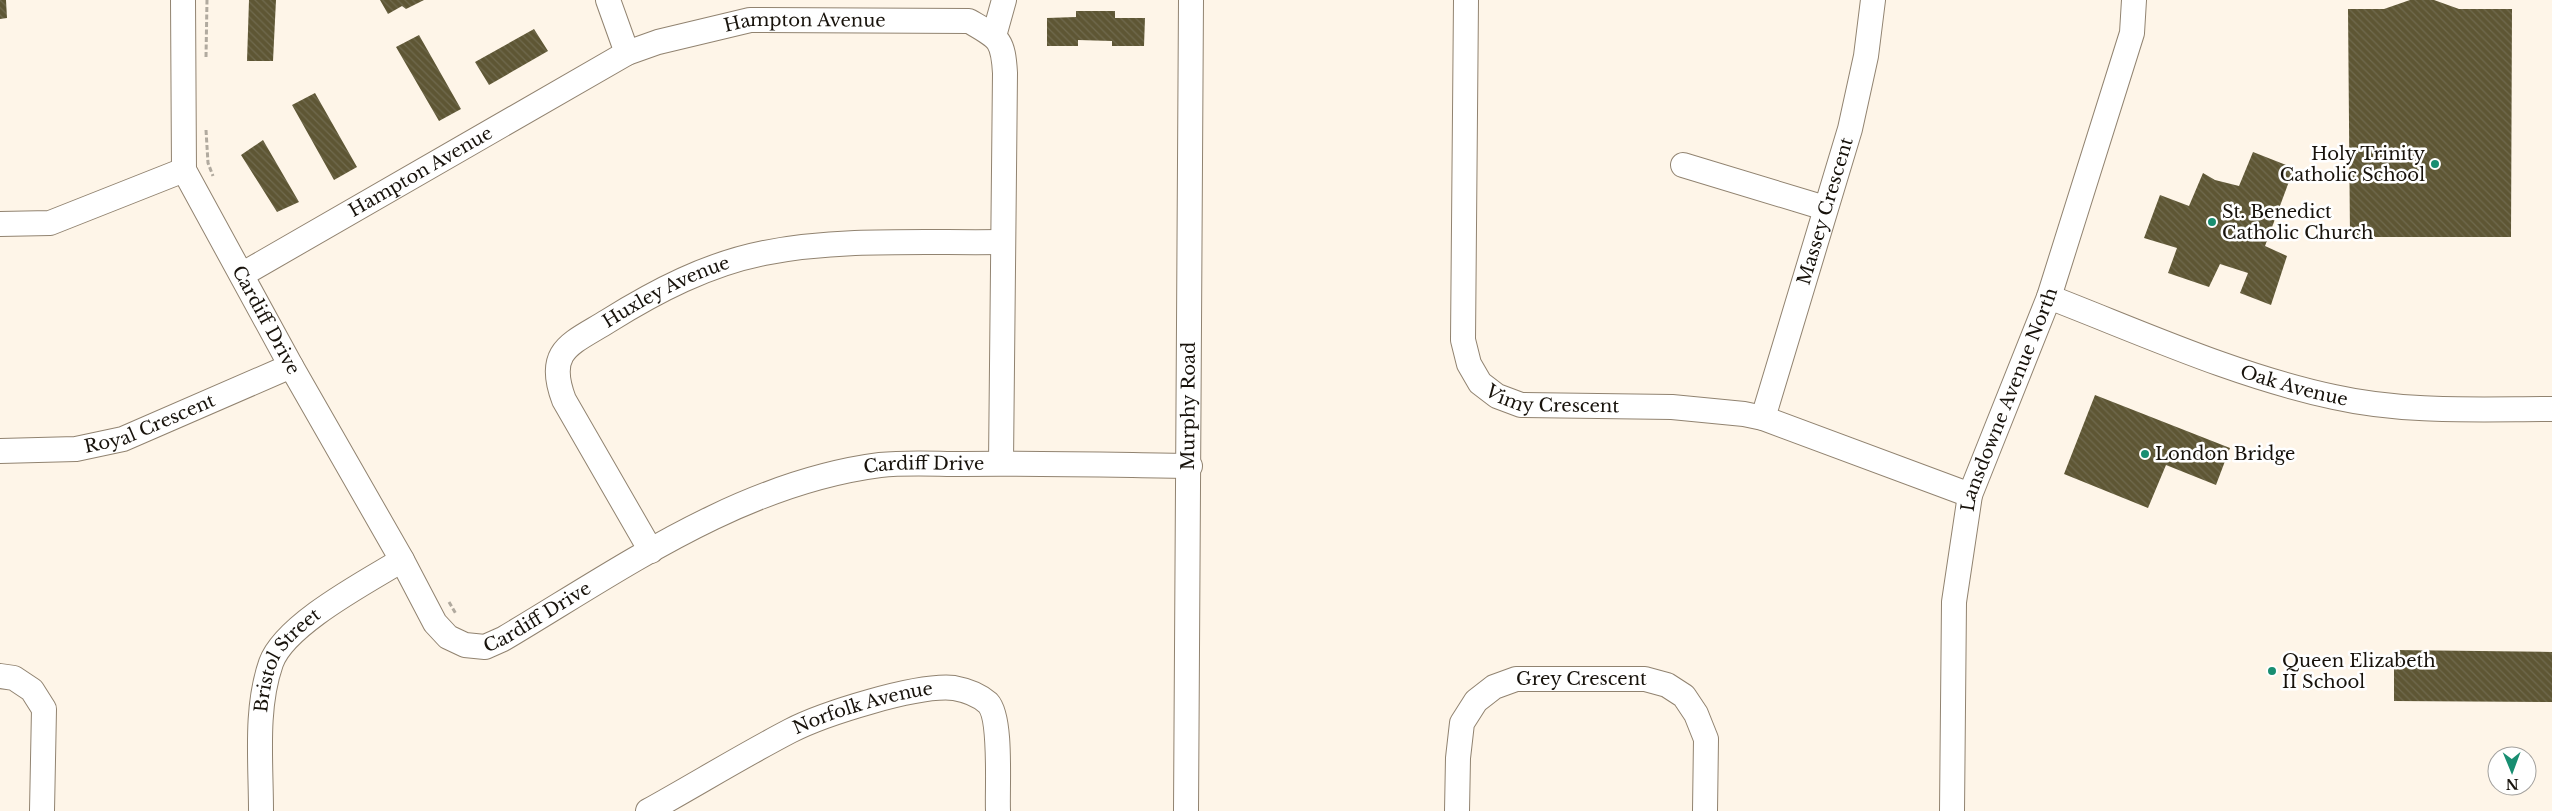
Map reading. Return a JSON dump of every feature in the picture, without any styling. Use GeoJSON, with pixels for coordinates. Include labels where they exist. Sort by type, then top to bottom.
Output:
{"type":"FeatureCollection","features":[{"type":"Feature","properties":{"kind":"street","name":"Cardiff Drive"},"geometry":{"type":"LineString","coordinates":[[183,0],[184,170],[402,560],[435,623],[448,637],[465,645],[485,647],[503,639],[651,551],[715,516],[806,481],[881,465],[1001,463],[1190,466]]}},
{"type":"Feature","properties":{"kind":"street"},"geometry":{"type":"LineString","coordinates":[[608,0],[627,53]]}},
{"type":"Feature","properties":{"kind":"street"},"geometry":{"type":"LineString","coordinates":[[1001,463],[1005,73],[1003,49],[994,36],[1004,0]]}},
{"type":"Feature","properties":{"kind":"street","name":"Murphy Road"},"geometry":{"type":"LineString","coordinates":[[1186,811],[1190,466],[1191,0]]}},
{"type":"Feature","properties":{"kind":"street","name":"Vimy Crescent"},"geometry":{"type":"LineString","coordinates":[[1466,0],[1462,340],[1468,364],[1480,383],[1496,396],[1520,405],[1690,408],[1723,410],[1763,418],[1970,495]]}},
{"type":"Feature","properties":{"kind":"street","name":"Massey Crescent"},"geometry":{"type":"LineString","coordinates":[[1763,418],[1860,90],[1873,0]]}},
{"type":"Feature","properties":{"kind":"street","name":"Lansdowne Avenue North"},"geometry":{"type":"LineString","coordinates":[[1952,811],[1954,602],[1970,495],[2049,297],[2132,33],[2134,0]]}},
{"type":"Feature","properties":{"kind":"street","name":"Hampton Avenue"},"geometry":{"type":"LineString","coordinates":[[243,274],[627,53],[658,42],[750,20],[968,21],[994,36]]}},
{"type":"Feature","properties":{"kind":"street"},"geometry":{"type":"LineString","coordinates":[[1683,165],[1825,208]]}},
{"type":"Feature","properties":{"kind":"street"},"geometry":{"type":"LineString","coordinates":[[0,224],[50,223],[184,170]]}},
{"type":"Feature","properties":{"kind":"street","name":"Huxley Avenue"},"geometry":{"type":"LineString","coordinates":[[651,551],[564,400],[558,383],[556,366],[562,352],[575,341],[652,296],[700,272],[764,253],[832,245],[1002,242]]}},
{"type":"Feature","properties":{"kind":"street","name":"Oak Avenue"},"geometry":{"type":"LineString","coordinates":[[2049,297],[2252,374],[2334,397],[2408,408],[2552,410]]}},
{"type":"Feature","properties":{"kind":"street","name":"Royal Crescent"},"geometry":{"type":"LineString","coordinates":[[0,451],[76,449],[123,439],[292,366]]}},
{"type":"Feature","properties":{"kind":"street","name":"Bristol Street"},"geometry":{"type":"LineString","coordinates":[[261,811],[261,704],[272,661],[291,635],[315,614],[402,560]]}},
{"type":"Feature","properties":{"kind":"street"},"geometry":{"type":"LineString","coordinates":[[0,676],[14,678],[32,690],[44,709],[42,811]]}},
{"type":"Feature","properties":{"kind":"street","name":"Grey Crescent"},"geometry":{"type":"LineString","coordinates":[[1458,811],[1458,758],[1462,723],[1476,701],[1494,687],[1516,679],[1645,679],[1666,685],[1684,696],[1696,714],[1706,739],[1705,811]]}},
{"type":"Feature","properties":{"kind":"street","name":"Norfolk Avenue"},"geometry":{"type":"LineString","coordinates":[[648,811],[791,731],[821,718],[896,696],[953,688],[975,694],[989,704],[996,720],[998,811]]}},
{"type":"Feature","properties":{"kind":"path"},"geometry":{"type":"LineString","coordinates":[[206,65],[207,0]]}},
{"type":"Feature","properties":{"kind":"path"},"geometry":{"type":"LineString","coordinates":[[206,129],[208,163],[214,178]]}},
{"type":"Feature","properties":{"kind":"building"},"geometry":{"type":"Polygon","coordinates":[[[0,0],[6,0],[7,18],[0,19],[0,0]]]}},
{"type":"Feature","properties":{"kind":"building"},"geometry":{"type":"Polygon","coordinates":[[[249,0],[276,0],[273,61],[247,61],[249,0]]]}},
{"type":"Feature","properties":{"kind":"building"},"geometry":{"type":"Polygon","coordinates":[[[380,0],[424,0],[406,9],[402,6],[388,14],[380,0]]]}},
{"type":"Feature","properties":{"kind":"building"},"geometry":{"type":"Polygon","coordinates":[[[2410,0],[2434,0],[2459,9],[2512,9],[2511,237],[2350,237],[2348,9],[2384,9],[2410,0]]]}},
{"type":"Feature","properties":{"kind":"building"},"geometry":{"type":"Polygon","coordinates":[[[1076,11],[1115,11],[1115,18],[1145,18],[1144,46],[1112,46],[1112,41],[1078,40],[1078,46],[1047,46],[1047,18],[1076,17],[1076,11]]]}},
{"type":"Feature","properties":{"kind":"building"},"geometry":{"type":"Polygon","coordinates":[[[534,29],[548,51],[489,85],[475,62],[534,29]]]}},
{"type":"Feature","properties":{"kind":"building"},"geometry":{"type":"Polygon","coordinates":[[[419,35],[461,109],[439,121],[396,47],[419,35]]]}},
{"type":"Feature","properties":{"kind":"building"},"geometry":{"type":"Polygon","coordinates":[[[315,93],[357,167],[334,180],[292,105],[315,93]]]}},
{"type":"Feature","properties":{"kind":"building"},"geometry":{"type":"Polygon","coordinates":[[[263,140],[299,202],[277,212],[241,155],[263,140]]]}},
{"type":"Feature","properties":{"kind":"building","name":"St. Benedict Catholic Church"},"geometry":{"type":"Polygon","coordinates":[[[2253,152],[2294,168],[2265,246],[2287,256],[2271,305],[2240,293],[2248,273],[2220,264],[2209,287],[2168,273],[2177,248],[2144,238],[2160,195],[2189,206],[2203,173],[2215,180],[2239,186],[2253,152]]]}},
{"type":"Feature","properties":{"kind":"building"},"geometry":{"type":"Polygon","coordinates":[[[2095,395],[2230,448],[2216,485],[2166,465],[2148,508],[2064,474],[2095,395]]]}},
{"type":"Feature","properties":{"kind":"building"},"geometry":{"type":"Polygon","coordinates":[[[2394,650],[2552,652],[2552,702],[2394,701],[2394,650]]]}},
{"type":"Feature","properties":{"kind":"place","name":"Holy Trinity Catholic School"},"geometry":{"type":"Point","coordinates":[2435,164]}},
{"type":"Feature","properties":{"kind":"place","name":"St. Benedict Catholic Church"},"geometry":{"type":"Point","coordinates":[2212,222]}},
{"type":"Feature","properties":{"kind":"place","name":"London Bridge"},"geometry":{"type":"Point","coordinates":[2145,454]}},
{"type":"Feature","properties":{"kind":"place","name":"Queen Elizabeth II School"},"geometry":{"type":"Point","coordinates":[2272,671]}}]}
